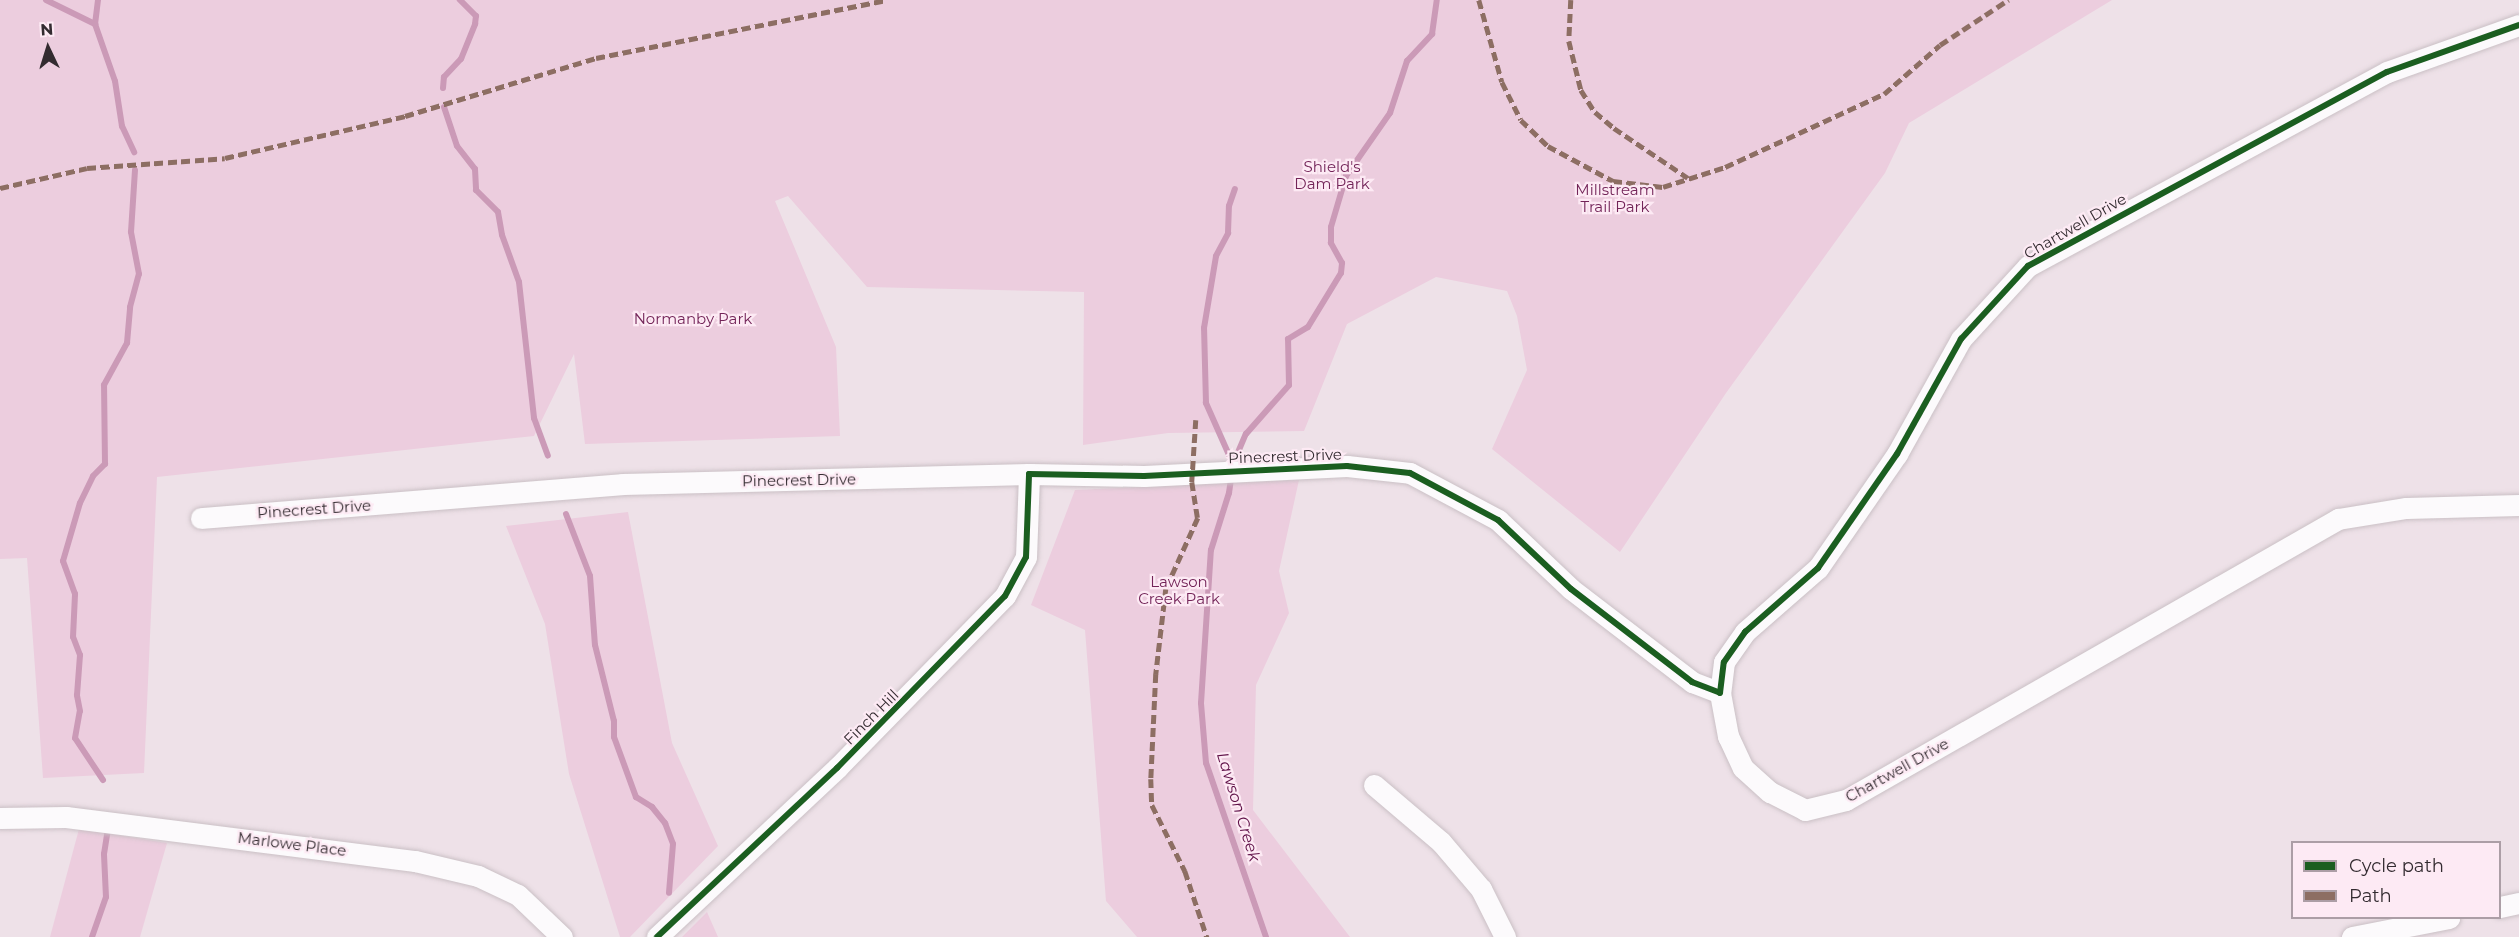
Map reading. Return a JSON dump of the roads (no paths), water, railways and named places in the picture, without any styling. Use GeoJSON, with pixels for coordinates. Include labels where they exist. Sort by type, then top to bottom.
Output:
{"type":"FeatureCollection","features":[{"type":"Feature","properties":{"kind":"street","name":"Chartwell Drive"},"geometry":{"type":"LineString","coordinates":[[2519,25],[2387,72],[2028,266],[1960,339],[1897,454],[1818,568],[1745,632],[1724,662],[1720,693],[1728,736],[1743,768],[1770,792],[1805,810],[1846,800],[2338,519],[2406,508],[2519,505]]}},
{"type":"Feature","properties":{"kind":"street","name":"Pinecrest Drive"},"geometry":{"type":"LineString","coordinates":[[201,518],[623,484],[1029,474],[1144,476],[1191,471],[1347,466],[1410,473],[1498,520],[1571,589],[1692,682],[1720,693]]}},
{"type":"Feature","properties":{"kind":"street","name":"Finch Hill"},"geometry":{"type":"LineString","coordinates":[[657,937],[837,768],[1005,596],[1026,557],[1029,474]]}},
{"type":"Feature","properties":{"kind":"street"},"geometry":{"type":"LineString","coordinates":[[1374,785],[1454,858],[1481,889],[1505,937]]}},
{"type":"Feature","properties":{"kind":"street","name":"Marlowe Place"},"geometry":{"type":"LineString","coordinates":[[0,818],[66,817],[415,861],[478,876],[518,895],[562,937]]}},
{"type":"Feature","properties":{"kind":"street"},"geometry":{"type":"LineString","coordinates":[[2501,907],[2519,903]]}},
{"type":"Feature","properties":{"kind":"street"},"geometry":{"type":"LineString","coordinates":[[2352,937],[2444,919]]}},
{"type":"Feature","properties":{"kind":"waterway"},"geometry":{"type":"LineString","coordinates":[[46,0],[95,24]]}},
{"type":"Feature","properties":{"kind":"waterway"},"geometry":{"type":"LineString","coordinates":[[98,0],[95,24],[115,81],[122,126],[134,152]]}},
{"type":"Feature","properties":{"kind":"waterway"},"geometry":{"type":"LineString","coordinates":[[443,88],[444,77],[461,59],[475,24],[476,16],[460,0]]}},
{"type":"Feature","properties":{"kind":"waterway","name":"Lawson Creek"},"geometry":{"type":"LineString","coordinates":[[1266,937],[1206,763],[1201,703],[1211,550],[1229,493],[1233,464],[1246,434],[1289,385],[1288,339],[1308,327],[1341,273],[1342,263],[1331,243],[1331,227],[1346,176],[1390,113],[1407,61],[1432,34],[1437,0]]}},
{"type":"Feature","properties":{"kind":"waterway"},"geometry":{"type":"LineString","coordinates":[[444,107],[457,146],[475,169],[476,190],[498,212],[502,235],[519,282],[534,418],[548,456]]}},
{"type":"Feature","properties":{"kind":"waterway"},"geometry":{"type":"LineString","coordinates":[[103,780],[75,738],[80,711],[77,695],[80,655],[73,637],[75,594],[63,561],[80,503],[93,476],[105,464],[104,385],[127,343],[130,307],[139,274],[131,232],[135,170]]}},
{"type":"Feature","properties":{"kind":"waterway"},"geometry":{"type":"LineString","coordinates":[[1233,464],[1206,403],[1204,328],[1216,256],[1228,233],[1229,206],[1235,189]]}},
{"type":"Feature","properties":{"kind":"waterway"},"geometry":{"type":"LineString","coordinates":[[566,514],[590,576],[595,645],[614,721],[614,737],[636,797],[652,807],[665,823],[673,844],[669,893]]}},
{"type":"Feature","properties":{"kind":"waterway"},"geometry":{"type":"LineString","coordinates":[[92,937],[106,897],[104,854],[108,830]]}},
{"type":"Feature","properties":{"kind":"park label","name":"Shield's Dam Park"},"geometry":{"type":"Point","coordinates":[1332,174]}},
{"type":"Feature","properties":{"kind":"park label","name":"Millstream Trail Park"},"geometry":{"type":"Point","coordinates":[1615,198]}},
{"type":"Feature","properties":{"kind":"park label","name":"Normanby Park"},"geometry":{"type":"Point","coordinates":[693,319]}},
{"type":"Feature","properties":{"kind":"park label","name":"Lawson Creek Park"},"geometry":{"type":"Point","coordinates":[1179,590]}}]}
